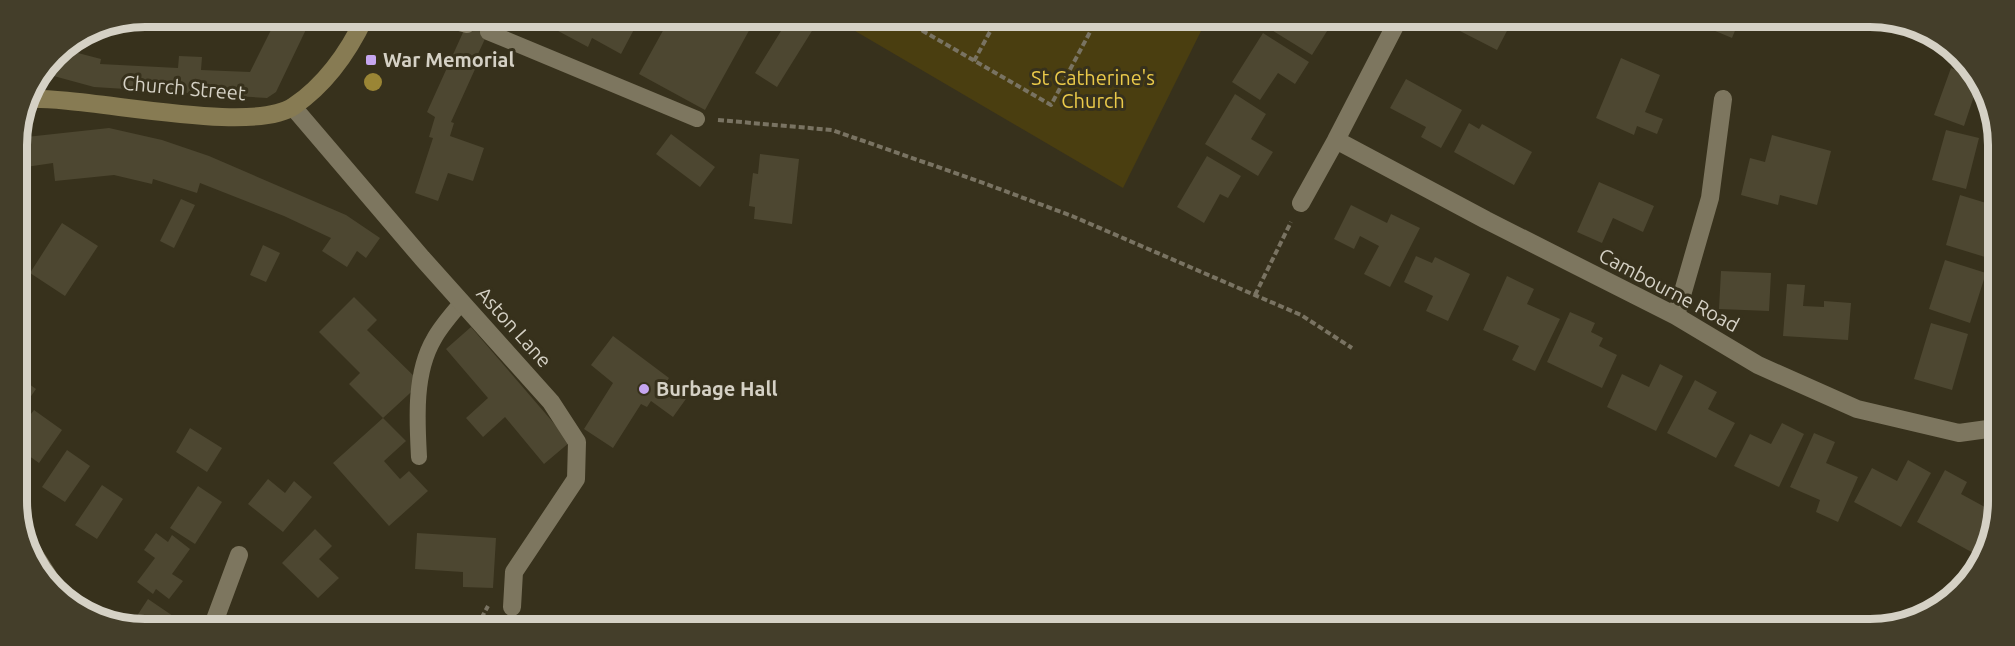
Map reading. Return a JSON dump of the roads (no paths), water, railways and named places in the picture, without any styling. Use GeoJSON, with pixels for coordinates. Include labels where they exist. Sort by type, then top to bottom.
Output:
{"type":"FeatureCollection","features":[{"type":"Feature","properties":{"kind":"main road","name":"Church Street"},"geometry":{"type":"LineString","coordinates":[[37,98],[229,117],[263,117],[293,107],[351,48],[360,27]]}},
{"type":"Feature","properties":{"kind":"street"},"geometry":{"type":"LineString","coordinates":[[1301,203],[1394,27]]}},
{"type":"Feature","properties":{"kind":"street"},"geometry":{"type":"LineString","coordinates":[[1677,316],[1710,198],[1724,99]]}},
{"type":"Feature","properties":{"kind":"street","name":"Aston Lane"},"geometry":{"type":"LineString","coordinates":[[293,107],[551,402],[577,442],[576,479],[514,572],[512,607]]}},
{"type":"Feature","properties":{"kind":"street","name":"Cambourne Road"},"geometry":{"type":"LineString","coordinates":[[1336,140],[1486,220],[1677,316],[1758,365],[1857,410],[1959,433],[1988,429]]}},
{"type":"Feature","properties":{"kind":"street"},"geometry":{"type":"LineString","coordinates":[[215,619],[239,555]]}},
{"type":"Feature","properties":{"kind":"lane"},"geometry":{"type":"LineString","coordinates":[[488,32],[697,119]]}},
{"type":"Feature","properties":{"kind":"lane"},"geometry":{"type":"LineString","coordinates":[[419,458],[417,414],[426,355],[434,338],[462,302]]}},
{"type":"Feature","properties":{"kind":"place","name":"War Memorial"},"geometry":{"type":"Point","coordinates":[371,60]}},
{"type":"Feature","properties":{"kind":"place","name":"Burbage Hall"},"geometry":{"type":"Point","coordinates":[644,389]}},
{"type":"Feature","properties":{"kind":"park label","name":"St Catherine's Church"},"geometry":{"type":"Point","coordinates":[1093,90]}}]}
